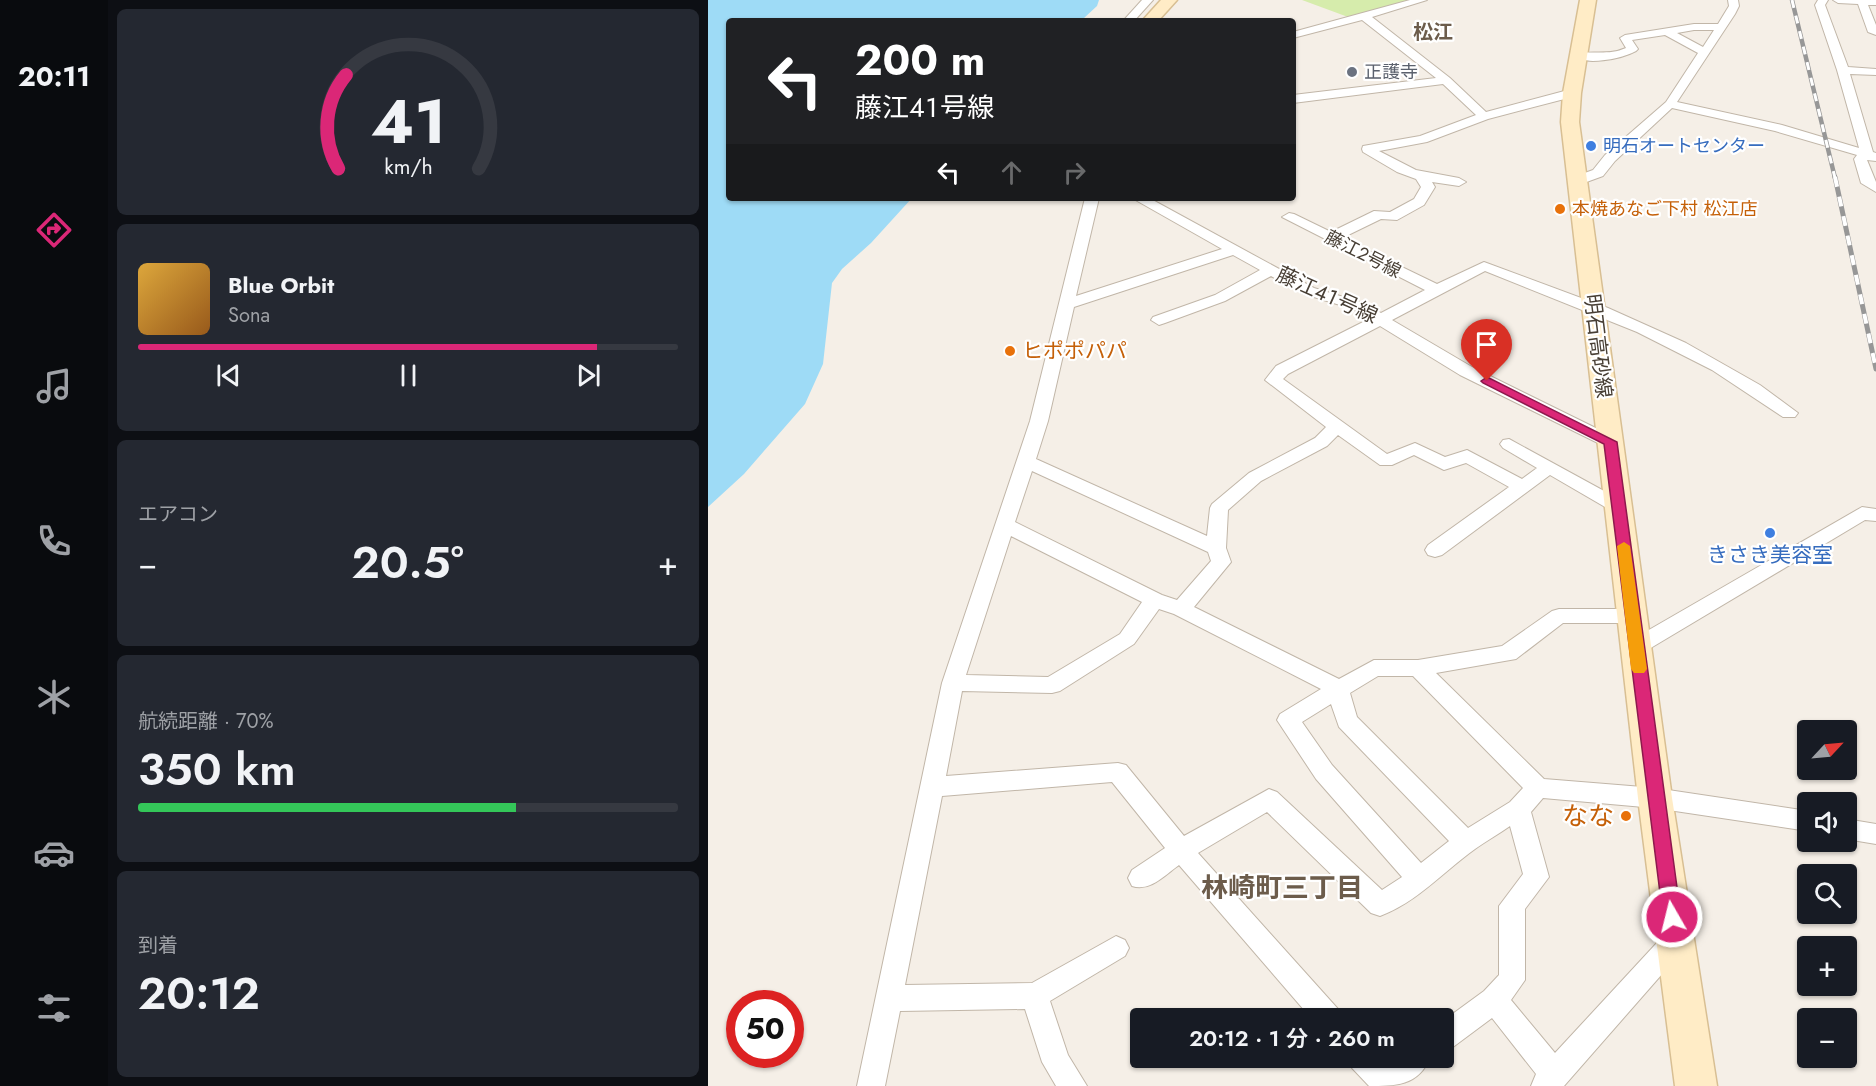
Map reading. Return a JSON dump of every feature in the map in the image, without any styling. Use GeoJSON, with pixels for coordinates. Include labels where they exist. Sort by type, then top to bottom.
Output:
{"type":"FeatureCollection","features":[{"type":"Feature","properties":{"kind":"main road"},"geometry":{"type":"LineString","coordinates":[[1153,18],[1169,0]]}},
{"type":"Feature","properties":{"kind":"main road","name":"明石高砂線"},"geometry":{"type":"LineString","coordinates":[[1588,0],[1569,113],[1655,798],[1696,1086]]}},
{"type":"Feature","properties":{"kind":"street"},"geometry":{"type":"LineString","coordinates":[[1131,18],[1148,0]]}},
{"type":"Feature","properties":{"kind":"street"},"geometry":{"type":"LineString","coordinates":[[1296,34],[1422,0]]}},
{"type":"Feature","properties":{"kind":"street"},"geometry":{"type":"LineString","coordinates":[[1576,181],[1598,173],[1610,158],[1670,104],[1706,53],[1734,6],[1733,0]]}},
{"type":"Feature","properties":{"kind":"street"},"geometry":{"type":"LineString","coordinates":[[1823,0],[1820,5],[1871,155]]}},
{"type":"Feature","properties":{"kind":"street"},"geometry":{"type":"LineString","coordinates":[[1838,0],[1876,2]]}},
{"type":"Feature","properties":{"kind":"street"},"geometry":{"type":"LineString","coordinates":[[1862,1],[1873,32]]}},
{"type":"Feature","properties":{"kind":"street"},"geometry":{"type":"LineString","coordinates":[[1364,16],[1446,80],[1484,116]]}},
{"type":"Feature","properties":{"kind":"street"},"geometry":{"type":"LineString","coordinates":[[1578,56],[1607,57],[1623,54],[1632,49],[1625,38],[1694,27],[1721,27]]}},
{"type":"Feature","properties":{"kind":"street"},"geometry":{"type":"LineString","coordinates":[[1666,31],[1706,53]]}},
{"type":"Feature","properties":{"kind":"street"},"geometry":{"type":"LineString","coordinates":[[1843,70],[1876,72]]}},
{"type":"Feature","properties":{"kind":"street"},"geometry":{"type":"LineString","coordinates":[[1296,99],[1446,80]]}},
{"type":"Feature","properties":{"kind":"street"},"geometry":{"type":"LineString","coordinates":[[1459,182],[1422,178],[1399,170],[1368,149],[1423,139],[1484,116],[1572,93]]}},
{"type":"Feature","properties":{"kind":"street"},"geometry":{"type":"LineString","coordinates":[[1670,104],[1778,128],[1871,155]]}},
{"type":"Feature","properties":{"kind":"street"},"geometry":{"type":"LineString","coordinates":[[1871,155],[1860,159],[1868,183],[1876,188]]}},
{"type":"Feature","properties":{"kind":"street"},"geometry":{"type":"LineString","coordinates":[[1331,238],[1379,214],[1392,217],[1419,202],[1428,187],[1422,178]]}},
{"type":"Feature","properties":{"kind":"street"},"geometry":{"type":"LineString","coordinates":[[871,1086],[953,683],[1039,421],[1091,201]]}},
{"type":"Feature","properties":{"kind":"street","name":"藤江４１号線"},"geometry":{"type":"LineString","coordinates":[[1145,201],[1309,291],[1358,306],[1466,371],[1610,442]]}},
{"type":"Feature","properties":{"kind":"street","name":"藤江２号線"},"geometry":{"type":"LineString","coordinates":[[1289,216],[1438,291]]}},
{"type":"Feature","properties":{"kind":"street"},"geometry":{"type":"LineString","coordinates":[[1067,304],[1235,250]]}},
{"type":"Feature","properties":{"kind":"street"},"geometry":{"type":"LineString","coordinates":[[1523,487],[1467,456],[1444,464],[1415,448],[1386,461],[1272,380],[1282,369],[1383,320],[1484,266],[1593,307],[1673,342],[1761,391],[1789,413]]}},
{"type":"Feature","properties":{"kind":"street"},"geometry":{"type":"LineString","coordinates":[[1158,320],[1220,298],[1271,270]]}},
{"type":"Feature","properties":{"kind":"street"},"geometry":{"type":"LineString","coordinates":[[1181,609],[1221,562],[1216,548],[1219,508],[1254,477],[1321,442],[1337,426]]}},
{"type":"Feature","properties":{"kind":"street"},"geometry":{"type":"LineString","coordinates":[[1509,444],[1619,507]]}},
{"type":"Feature","properties":{"kind":"street"},"geometry":{"type":"LineString","coordinates":[[1026,461],[1216,548]]}},
{"type":"Feature","properties":{"kind":"street"},"geometry":{"type":"LineString","coordinates":[[1435,550],[1550,467]]}},
{"type":"Feature","properties":{"kind":"street"},"geometry":{"type":"LineString","coordinates":[[1636,647],[1862,513],[1876,515]]}},
{"type":"Feature","properties":{"kind":"street"},"geometry":{"type":"LineString","coordinates":[[1005,525],[1155,600],[1181,609],[1338,688],[1347,722],[1466,842]]}},
{"type":"Feature","properties":{"kind":"street"},"geometry":{"type":"LineString","coordinates":[[953,683],[1052,685],[1127,639],[1155,600]]}},
{"type":"Feature","properties":{"kind":"street"},"geometry":{"type":"LineString","coordinates":[[1420,879],[1324,772],[1287,720],[1374,668],[1418,668],[1508,653],[1558,616],[1632,616]]}},
{"type":"Feature","properties":{"kind":"street"},"geometry":{"type":"LineString","coordinates":[[1418,668],[1538,788],[1655,798],[1797,819]]}},
{"type":"Feature","properties":{"kind":"street"},"geometry":{"type":"LineString","coordinates":[[932,787],[1118,772],[1181,850],[1319,1008]]}},
{"type":"Feature","properties":{"kind":"street"},"geometry":{"type":"LineString","coordinates":[[1141,878],[1181,850],[1269,799],[1380,905],[1420,879],[1466,842],[1518,809],[1538,788]]}},
{"type":"Feature","properties":{"kind":"street"},"geometry":{"type":"LineString","coordinates":[[1454,1030],[1494,1000],[1512,980],[1512,906],[1536,877],[1518,809]]}},
{"type":"Feature","properties":{"kind":"street"},"geometry":{"type":"LineString","coordinates":[[1857,830],[1876,834]]}},
{"type":"Feature","properties":{"kind":"street"},"geometry":{"type":"LineString","coordinates":[[1494,1000],[1550,1080],[1675,941]]}},
{"type":"Feature","properties":{"kind":"street"},"geometry":{"type":"LineString","coordinates":[[889,998],[1035,996],[1116,948]]}},
{"type":"Feature","properties":{"kind":"street"},"geometry":{"type":"LineString","coordinates":[[1035,996],[1056,1062],[1073,1086]]}},
{"type":"Feature","properties":{"kind":"street"},"geometry":{"type":"LineString","coordinates":[[1371,1068],[1384,1082],[1403,1068]]}},
{"type":"Feature","properties":{"kind":"green space"},"geometry":{"type":"Polygon","coordinates":[[[1302,0],[1415,0],[1348,17],[1302,0]]]}},
{"type":"Feature","properties":{"kind":"water"},"geometry":{"type":"Polygon","coordinates":[[[708,0],[1099,0],[1097,6],[1084,18],[726,18],[726,201],[909,201],[871,243],[842,269],[832,283],[823,364],[805,404],[744,474],[708,507],[708,0]]]}},
{"type":"Feature","properties":{"kind":"railway"},"geometry":{"type":"LineString","coordinates":[[1792,0],[1835,178]]}},
{"type":"Feature","properties":{"kind":"railway"},"geometry":{"type":"LineString","coordinates":[[1835,177],[1876,369]]}},
{"type":"Feature","properties":{"kind":"slow traffic"},"geometry":{"type":"LineString","coordinates":[[1624,546],[1639,669]]}},
{"type":"Feature","properties":{"kind":"place","name":"正護寺"},"geometry":{"type":"Point","coordinates":[1352,72]}},
{"type":"Feature","properties":{"kind":"place","name":"明石オートセンター"},"geometry":{"type":"Point","coordinates":[1591,146]}},
{"type":"Feature","properties":{"kind":"place","name":"本焼あなご下村 松江店"},"geometry":{"type":"Point","coordinates":[1560,209]}},
{"type":"Feature","properties":{"kind":"place","name":"ヒポポパパ"},"geometry":{"type":"Point","coordinates":[1010,351]}},
{"type":"Feature","properties":{"kind":"place","name":"きさき美容室"},"geometry":{"type":"Point","coordinates":[1770,533]}},
{"type":"Feature","properties":{"kind":"place","name":"なな"},"geometry":{"type":"Point","coordinates":[1626,816]}},
{"type":"Feature","properties":{"kind":"district","name":"松江"},"geometry":{"type":"Point","coordinates":[1433,32]}},
{"type":"Feature","properties":{"kind":"district","name":"林崎町三丁目"},"geometry":{"type":"Point","coordinates":[1282,888]}},
{"type":"Feature","properties":{"kind":"route"},"geometry":{"type":"LineString","coordinates":[[1487,381],[1610,442],[1672,917]]}}]}
